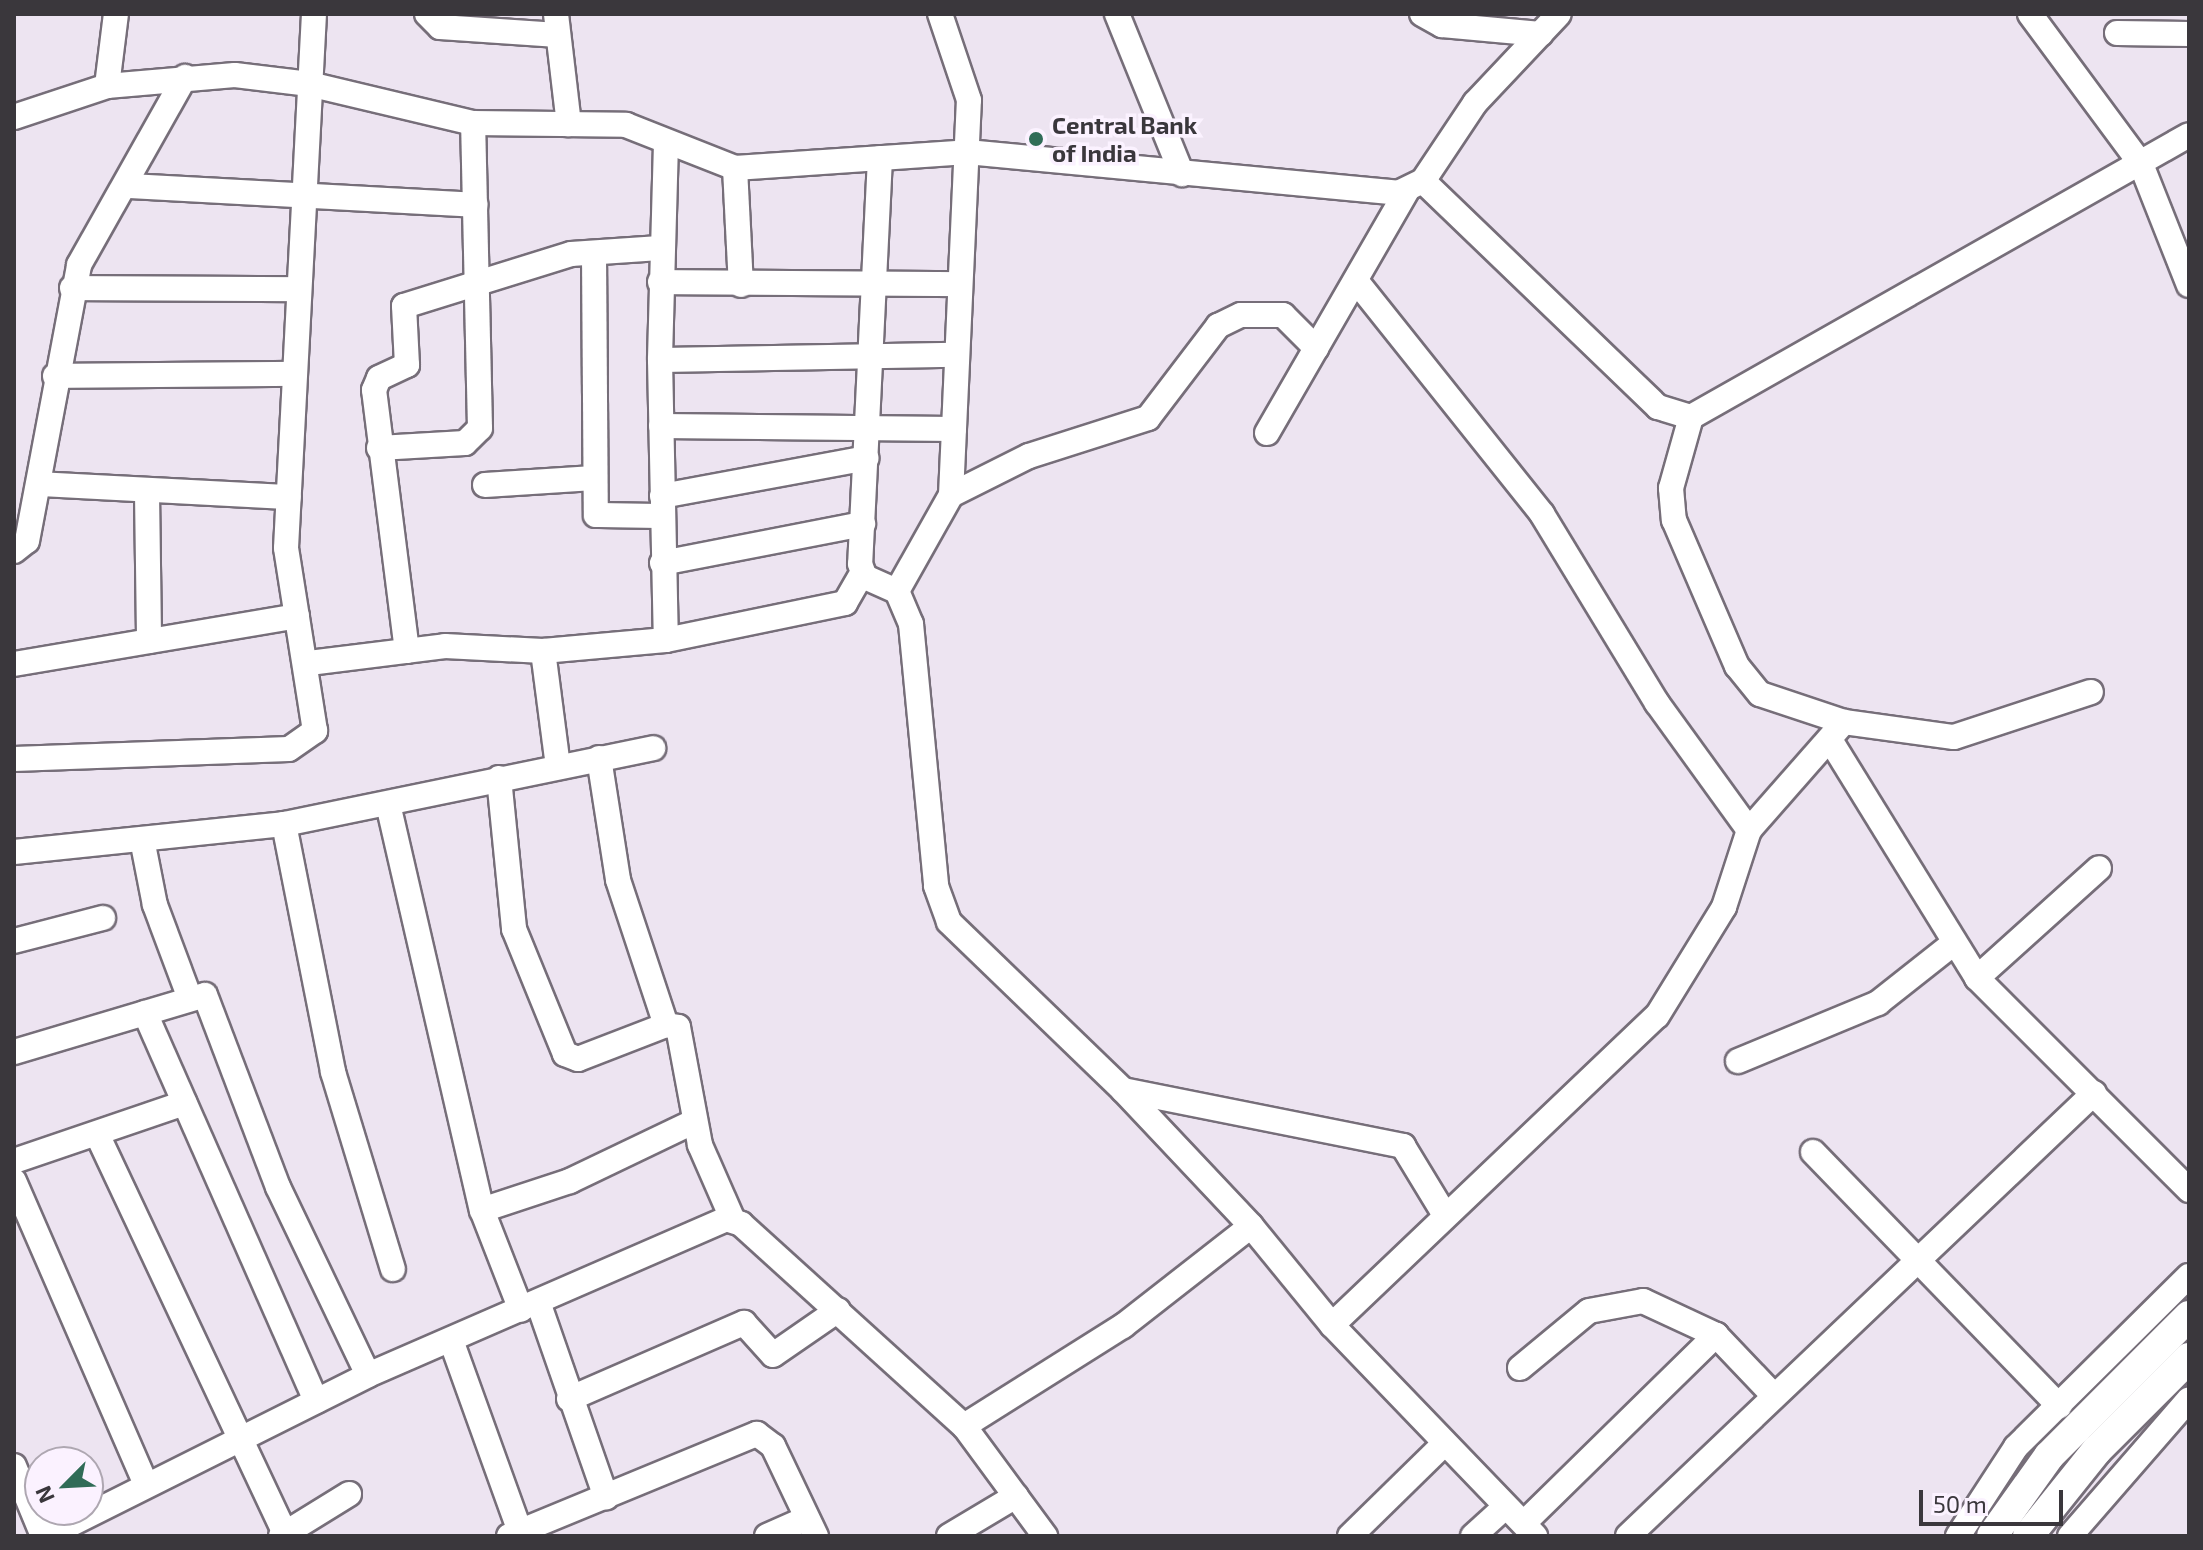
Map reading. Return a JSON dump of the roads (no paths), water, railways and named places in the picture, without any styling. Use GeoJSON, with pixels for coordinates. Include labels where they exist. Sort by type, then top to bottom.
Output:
{"type":"FeatureCollection","features":[{"type":"Feature","properties":{"kind":"main road"},"geometry":{"type":"LineString","coordinates":[[1992,1536],[2049,1456],[2189,1316]]}},
{"type":"Feature","properties":{"kind":"main road"},"geometry":{"type":"LineString","coordinates":[[2028,1536],[2097,1450],[2189,1358]]}},
{"type":"Feature","properties":{"kind":"street"},"geometry":{"type":"LineString","coordinates":[[107,86],[116,14]]}},
{"type":"Feature","properties":{"kind":"street"},"geometry":{"type":"LineString","coordinates":[[14,759],[289,749],[311,739],[318,720],[286,548],[290,374],[314,14]]}},
{"type":"Feature","properties":{"kind":"street"},"geometry":{"type":"LineString","coordinates":[[427,14],[440,27],[557,25],[569,124]]}},
{"type":"Feature","properties":{"kind":"street"},"geometry":{"type":"LineString","coordinates":[[897,591],[951,495],[967,152],[967,79],[940,14]]}},
{"type":"Feature","properties":{"kind":"street"},"geometry":{"type":"LineString","coordinates":[[1117,14],[1182,174]]}},
{"type":"Feature","properties":{"kind":"street"},"geometry":{"type":"LineString","coordinates":[[1422,14],[1442,25],[1541,34]]}},
{"type":"Feature","properties":{"kind":"street"},"geometry":{"type":"LineString","coordinates":[[1267,433],[1415,186],[1475,103],[1559,14]]}},
{"type":"Feature","properties":{"kind":"street"},"geometry":{"type":"LineString","coordinates":[[2030,14],[2141,164],[2189,285]]}},
{"type":"Feature","properties":{"kind":"street"},"geometry":{"type":"LineString","coordinates":[[2117,33],[2189,34]]}},
{"type":"Feature","properties":{"kind":"street"},"geometry":{"type":"LineString","coordinates":[[14,551],[27,541],[72,288],[185,77]]}},
{"type":"Feature","properties":{"kind":"street"},"geometry":{"type":"LineString","coordinates":[[14,117],[107,86],[185,77],[309,84],[473,123],[626,125],[735,168],[967,152],[1182,174],[1415,186],[1658,407],[1691,417],[2189,135]]}},
{"type":"Feature","properties":{"kind":"street"},"geometry":{"type":"LineString","coordinates":[[379,448],[460,444],[478,433],[473,123]]}},
{"type":"Feature","properties":{"kind":"street"},"geometry":{"type":"LineString","coordinates":[[666,143],[660,248],[662,563],[666,640]]}},
{"type":"Feature","properties":{"kind":"street"},"geometry":{"type":"LineString","coordinates":[[309,663],[475,644],[543,651],[666,640],[845,603],[862,573],[874,355],[880,158]]}},
{"type":"Feature","properties":{"kind":"street"},"geometry":{"type":"LineString","coordinates":[[735,168],[741,285]]}},
{"type":"Feature","properties":{"kind":"street"},"geometry":{"type":"LineString","coordinates":[[128,186],[303,193],[475,205]]}},
{"type":"Feature","properties":{"kind":"street"},"geometry":{"type":"LineString","coordinates":[[407,651],[374,390],[379,378],[407,365],[404,306],[476,286],[558,257],[660,248]]}},
{"type":"Feature","properties":{"kind":"street"},"geometry":{"type":"LineString","coordinates":[[594,254],[594,478],[598,519],[867,458]]}},
{"type":"Feature","properties":{"kind":"street"},"geometry":{"type":"LineString","coordinates":[[660,282],[741,285],[877,280],[960,284]]}},
{"type":"Feature","properties":{"kind":"street"},"geometry":{"type":"LineString","coordinates":[[1357,282],[1542,514],[1657,703],[1749,830]]}},
{"type":"Feature","properties":{"kind":"street"},"geometry":{"type":"LineString","coordinates":[[72,288],[296,289]]}},
{"type":"Feature","properties":{"kind":"street"},"geometry":{"type":"LineString","coordinates":[[951,495],[1029,456],[1148,418],[1218,326],[1241,315],[1283,315],[1316,348]]}},
{"type":"Feature","properties":{"kind":"street"},"geometry":{"type":"LineString","coordinates":[[660,360],[957,355]]}},
{"type":"Feature","properties":{"kind":"street"},"geometry":{"type":"LineString","coordinates":[[55,376],[290,374]]}},
{"type":"Feature","properties":{"kind":"street"},"geometry":{"type":"LineString","coordinates":[[1691,417],[1670,499],[1737,666],[1774,703],[1838,732],[1972,736],[2091,692]]}},
{"type":"Feature","properties":{"kind":"street"},"geometry":{"type":"LineString","coordinates":[[661,426],[954,429]]}},
{"type":"Feature","properties":{"kind":"street"},"geometry":{"type":"LineString","coordinates":[[485,485],[594,478]]}},
{"type":"Feature","properties":{"kind":"street"},"geometry":{"type":"LineString","coordinates":[[39,484],[147,493],[289,497]]}},
{"type":"Feature","properties":{"kind":"street"},"geometry":{"type":"LineString","coordinates":[[147,493],[149,641]]}},
{"type":"Feature","properties":{"kind":"street"},"geometry":{"type":"LineString","coordinates":[[662,563],[863,524]]}},
{"type":"Feature","properties":{"kind":"street"},"geometry":{"type":"LineString","coordinates":[[862,573],[897,591],[911,624],[942,906],[966,941],[1123,1090],[1251,1226],[1332,1325],[1443,1445],[1521,1522]]}},
{"type":"Feature","properties":{"kind":"street"},"geometry":{"type":"LineString","coordinates":[[14,664],[297,616]]}},
{"type":"Feature","properties":{"kind":"street"},"geometry":{"type":"LineString","coordinates":[[543,651],[558,766]]}},
{"type":"Feature","properties":{"kind":"street"},"geometry":{"type":"LineString","coordinates":[[1332,1325],[1681,986],[1724,907],[1749,830],[1838,732]]}},
{"type":"Feature","properties":{"kind":"street"},"geometry":{"type":"LineString","coordinates":[[1838,732],[1954,943],[1977,978],[2189,1190]]}},
{"type":"Feature","properties":{"kind":"street"},"geometry":{"type":"LineString","coordinates":[[14,852],[284,824],[653,748]]}},
{"type":"Feature","properties":{"kind":"street"},"geometry":{"type":"LineString","coordinates":[[599,758],[618,880],[666,1025],[681,1033],[693,1122],[733,1220],[838,1310],[964,1426],[1045,1536]]}},
{"type":"Feature","properties":{"kind":"street"},"geometry":{"type":"LineString","coordinates":[[499,778],[514,929],[565,1054],[578,1059],[666,1025]]}},
{"type":"Feature","properties":{"kind":"street"},"geometry":{"type":"LineString","coordinates":[[388,804],[482,1210],[529,1306],[606,1497]]}},
{"type":"Feature","properties":{"kind":"street"},"geometry":{"type":"LineString","coordinates":[[284,824],[333,1072],[393,1269]]}},
{"type":"Feature","properties":{"kind":"street"},"geometry":{"type":"LineString","coordinates":[[142,839],[155,905],[189,996]]}},
{"type":"Feature","properties":{"kind":"street"},"geometry":{"type":"LineString","coordinates":[[1977,978],[2099,868]]}},
{"type":"Feature","properties":{"kind":"street"},"geometry":{"type":"LineString","coordinates":[[14,941],[103,918]]}},
{"type":"Feature","properties":{"kind":"street"},"geometry":{"type":"LineString","coordinates":[[1738,1061],[1878,1003],[1954,943]]}},
{"type":"Feature","properties":{"kind":"street"},"geometry":{"type":"LineString","coordinates":[[14,1052],[145,1013],[189,996],[208,999],[278,1187],[368,1375]]}},
{"type":"Feature","properties":{"kind":"street"},"geometry":{"type":"LineString","coordinates":[[145,1013],[316,1401]]}},
{"type":"Feature","properties":{"kind":"street"},"geometry":{"type":"LineString","coordinates":[[1123,1090],[1403,1146],[1445,1215]]}},
{"type":"Feature","properties":{"kind":"street"},"geometry":{"type":"LineString","coordinates":[[1628,1536],[2094,1093]]}},
{"type":"Feature","properties":{"kind":"street"},"geometry":{"type":"LineString","coordinates":[[14,1161],[184,1103]]}},
{"type":"Feature","properties":{"kind":"street"},"geometry":{"type":"LineString","coordinates":[[482,1210],[570,1181],[693,1122]]}},
{"type":"Feature","properties":{"kind":"street"},"geometry":{"type":"LineString","coordinates":[[97,1134],[235,1438],[283,1535],[349,1494]]}},
{"type":"Feature","properties":{"kind":"street"},"geometry":{"type":"LineString","coordinates":[[1813,1152],[2059,1406]]}},
{"type":"Feature","properties":{"kind":"street"},"geometry":{"type":"LineString","coordinates":[[14,1181],[145,1482]]}},
{"type":"Feature","properties":{"kind":"street"},"geometry":{"type":"LineString","coordinates":[[14,1466],[45,1536],[145,1482],[368,1375],[733,1220]]}},
{"type":"Feature","properties":{"kind":"street"},"geometry":{"type":"LineString","coordinates":[[964,1426],[1123,1326],[1251,1226]]}},
{"type":"Feature","properties":{"kind":"street"},"geometry":{"type":"LineString","coordinates":[[1958,1536],[2016,1447],[2189,1276]]}},
{"type":"Feature","properties":{"kind":"street"},"geometry":{"type":"LineString","coordinates":[[1520,1368],[1576,1321],[1613,1303],[1663,1306],[1716,1335],[1774,1396]]}},
{"type":"Feature","properties":{"kind":"street"},"geometry":{"type":"LineString","coordinates":[[569,1399],[744,1323],[776,1354],[838,1310]]}},
{"type":"Feature","properties":{"kind":"street"},"geometry":{"type":"LineString","coordinates":[[1473,1536],[1521,1522],[1716,1335]]}},
{"type":"Feature","properties":{"kind":"street"},"geometry":{"type":"LineString","coordinates":[[451,1340],[514,1534],[757,1434],[773,1446],[810,1528],[767,1536]]}},
{"type":"Feature","properties":{"kind":"street"},"geometry":{"type":"LineString","coordinates":[[2070,1536],[2189,1399]]}},
{"type":"Feature","properties":{"kind":"street"},"geometry":{"type":"LineString","coordinates":[[1350,1536],[1443,1445]]}},
{"type":"Feature","properties":{"kind":"street"},"geometry":{"type":"LineString","coordinates":[[949,1536],[1016,1496]]}},
{"type":"Feature","properties":{"kind":"place","name":"Central Bank of India"},"geometry":{"type":"Point","coordinates":[1036,139]}}]}
